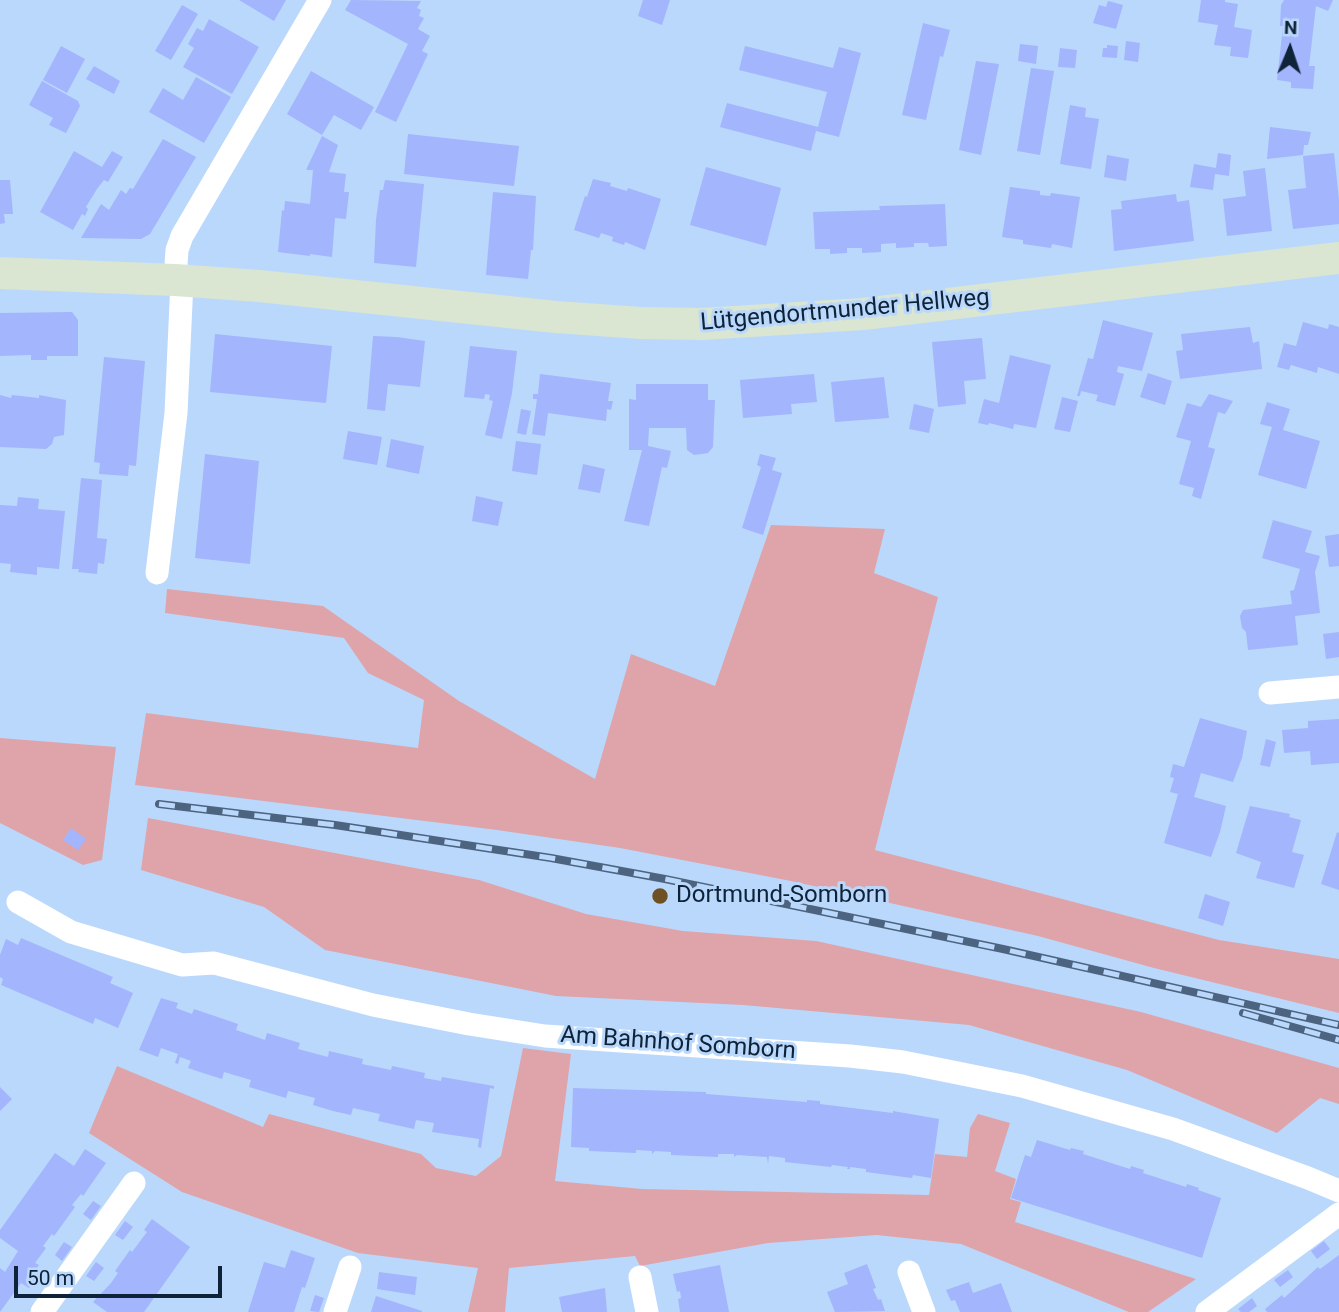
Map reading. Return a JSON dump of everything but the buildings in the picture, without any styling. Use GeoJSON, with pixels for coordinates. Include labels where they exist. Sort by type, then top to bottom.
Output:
{"type":"FeatureCollection","features":[{"type":"Feature","properties":{"kind":"main road","name":"Lütgendortmunder Hellweg"},"geometry":{"type":"LineString","coordinates":[[0,273],[178,280],[556,317],[702,324],[863,314],[1339,258]]}},
{"type":"Feature","properties":{"kind":"street"},"geometry":{"type":"LineString","coordinates":[[157,573],[176,413],[177,250],[182,236],[320,0]]}},
{"type":"Feature","properties":{"kind":"street"},"geometry":{"type":"LineString","coordinates":[[1270,693],[1339,687]]}},
{"type":"Feature","properties":{"kind":"street","name":"Am Bahnhof Somborn"},"geometry":{"type":"LineString","coordinates":[[18,902],[71,932],[182,965],[215,963],[373,1005],[469,1024],[545,1036],[863,1057],[903,1062],[1022,1086],[1173,1129],[1339,1191]]}},
{"type":"Feature","properties":{"kind":"street"},"geometry":{"type":"LineString","coordinates":[[42,1312],[134,1183]]}},
{"type":"Feature","properties":{"kind":"street"},"geometry":{"type":"LineString","coordinates":[[1207,1312],[1339,1214]]}},
{"type":"Feature","properties":{"kind":"street"},"geometry":{"type":"LineString","coordinates":[[335,1312],[350,1267]]}},
{"type":"Feature","properties":{"kind":"street"},"geometry":{"type":"LineString","coordinates":[[909,1272],[924,1312]]}},
{"type":"Feature","properties":{"kind":"street"},"geometry":{"type":"LineString","coordinates":[[640,1278],[647,1312]]}},
{"type":"Feature","properties":{"kind":"shaded area"},"geometry":{"type":"Polygon","coordinates":[[[771,525],[885,529],[874,573],[938,597],[875,850],[1219,940],[1339,959],[1339,1013],[1154,968],[1038,936],[791,881],[620,848],[135,785],[146,713],[418,748],[424,700],[368,673],[344,638],[165,613],[167,589],[323,606],[459,701],[595,779],[631,654],[715,686],[771,525]]]}},
{"type":"Feature","properties":{"kind":"shaded area"},"geometry":{"type":"Polygon","coordinates":[[[0,738],[116,747],[102,860],[83,865],[0,823],[0,738]]]}},
{"type":"Feature","properties":{"kind":"shaded area"},"geometry":{"type":"Polygon","coordinates":[[[148,818],[479,880],[586,914],[683,931],[816,941],[1141,1012],[1339,1068],[1339,1104],[1320,1098],[1277,1133],[1127,1070],[969,1025],[743,1005],[556,996],[325,950],[264,907],[141,870],[148,818]]]}},
{"type":"Feature","properties":{"kind":"shaded area"},"geometry":{"type":"Polygon","coordinates":[[[523,1048],[571,1054],[555,1181],[642,1189],[929,1195],[935,1154],[967,1157],[970,1128],[978,1114],[1010,1123],[995,1171],[1016,1179],[1010,1199],[1021,1202],[1015,1222],[1196,1279],[1148,1312],[1129,1312],[961,1244],[877,1235],[768,1243],[640,1266],[635,1256],[509,1268],[505,1312],[468,1312],[478,1268],[358,1253],[182,1192],[89,1133],[117,1066],[263,1127],[269,1114],[421,1154],[436,1168],[476,1176],[501,1156],[523,1048]]]}},
{"type":"Feature","properties":{"kind":"railway"},"geometry":{"type":"LineString","coordinates":[[159,804],[335,825],[551,858],[665,879],[1003,949],[1339,1025]]}},
{"type":"Feature","properties":{"kind":"railway"},"geometry":{"type":"LineString","coordinates":[[1243,1013],[1339,1040]]}},
{"type":"Feature","properties":{"kind":"place","name":"Dortmund-Somborn"},"geometry":{"type":"Point","coordinates":[660,896]}}]}
